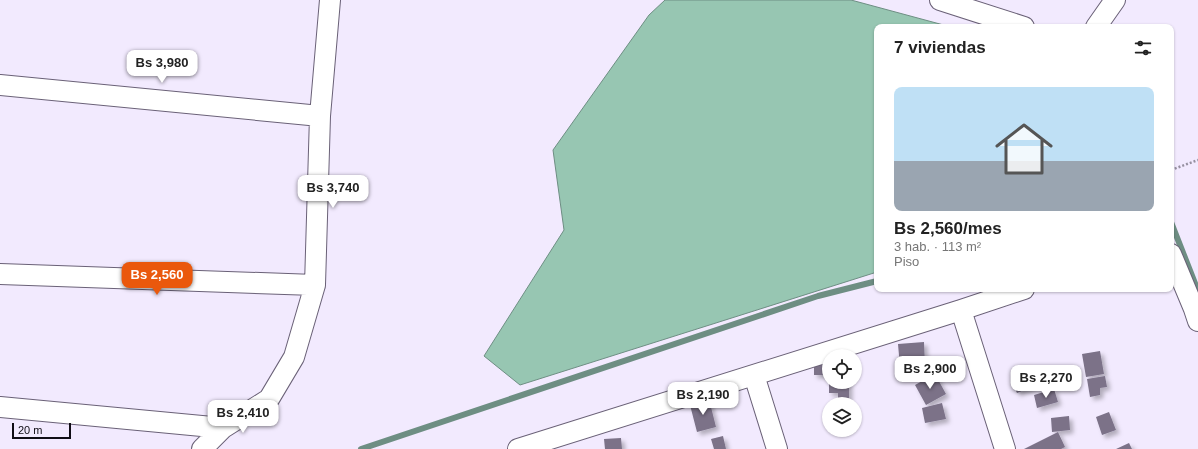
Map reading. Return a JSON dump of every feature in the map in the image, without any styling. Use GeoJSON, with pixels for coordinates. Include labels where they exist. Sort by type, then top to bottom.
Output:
{"type":"FeatureCollection","features":[{"type":"Feature","properties":{"kind":"street"},"geometry":{"type":"LineString","coordinates":[[202,449],[223,428],[269,398],[294,357],[315,285],[320,116],[330,0]]}},
{"type":"Feature","properties":{"kind":"street"},"geometry":{"type":"LineString","coordinates":[[940,0],[1015,24]]}},
{"type":"Feature","properties":{"kind":"street"},"geometry":{"type":"LineString","coordinates":[[1098,24],[1115,0]]}},
{"type":"Feature","properties":{"kind":"street"},"geometry":{"type":"LineString","coordinates":[[0,85],[320,116]]}},
{"type":"Feature","properties":{"kind":"street"},"geometry":{"type":"LineString","coordinates":[[1174,261],[1198,321]]}},
{"type":"Feature","properties":{"kind":"street"},"geometry":{"type":"LineString","coordinates":[[0,274],[315,285]]}},
{"type":"Feature","properties":{"kind":"street"},"geometry":{"type":"LineString","coordinates":[[518,449],[561,442],[754,375],[1015,292]]}},
{"type":"Feature","properties":{"kind":"street"},"geometry":{"type":"LineString","coordinates":[[961,310],[1005,449]]}},
{"type":"Feature","properties":{"kind":"street"},"geometry":{"type":"LineString","coordinates":[[754,375],[777,449]]}},
{"type":"Feature","properties":{"kind":"street"},"geometry":{"type":"LineString","coordinates":[[0,408],[223,428]]}},
{"type":"Feature","properties":{"kind":"path"},"geometry":{"type":"LineString","coordinates":[[1174,169],[1198,160]]}},
{"type":"Feature","properties":{"kind":"shaded area"},"geometry":{"type":"Polygon","coordinates":[[[665,0],[851,0],[940,24],[874,24],[874,273],[520,385],[484,356],[564,230],[553,150],[649,15],[665,0]]]}},
{"type":"Feature","properties":{"kind":"building"},"geometry":{"type":"Polygon","coordinates":[[[924,342],[925,365],[900,367],[898,344],[924,342]]]}},
{"type":"Feature","properties":{"kind":"building"},"geometry":{"type":"Polygon","coordinates":[[[1100,351],[1104,374],[1086,377],[1082,354],[1100,351]]]}},
{"type":"Feature","properties":{"kind":"building"},"geometry":{"type":"Polygon","coordinates":[[[814,362],[822,362],[822,375],[814,375],[814,362]]]}},
{"type":"Feature","properties":{"kind":"building"},"geometry":{"type":"Polygon","coordinates":[[[1034,371],[1040,384],[1017,393],[1011,380],[1034,371]]]}},
{"type":"Feature","properties":{"kind":"building"},"geometry":{"type":"Polygon","coordinates":[[[935,374],[946,394],[926,405],[915,385],[935,374]]]}},
{"type":"Feature","properties":{"kind":"building"},"geometry":{"type":"Polygon","coordinates":[[[1105,376],[1107,387],[1100,388],[1100,395],[1090,397],[1087,379],[1105,376]]]}},
{"type":"Feature","properties":{"kind":"building"},"geometry":{"type":"Polygon","coordinates":[[[829,389],[849,389],[849,397],[838,397],[838,393],[829,393],[829,389]]]}},
{"type":"Feature","properties":{"kind":"building"},"geometry":{"type":"Polygon","coordinates":[[[1054,389],[1058,402],[1037,408],[1034,395],[1054,389]]]}},
{"type":"Feature","properties":{"kind":"building"},"geometry":{"type":"Polygon","coordinates":[[[709,399],[716,427],[697,432],[690,405],[709,399]]]}},
{"type":"Feature","properties":{"kind":"building"},"geometry":{"type":"Polygon","coordinates":[[[942,403],[946,419],[925,423],[922,408],[942,403]]]}},
{"type":"Feature","properties":{"kind":"building"},"geometry":{"type":"Polygon","coordinates":[[[1109,412],[1116,430],[1102,435],[1096,417],[1109,412]]]}},
{"type":"Feature","properties":{"kind":"building"},"geometry":{"type":"Polygon","coordinates":[[[1069,416],[1070,430],[1052,432],[1051,418],[1069,416]]]}},
{"type":"Feature","properties":{"kind":"building"},"geometry":{"type":"Polygon","coordinates":[[[1058,432],[1065,447],[1061,449],[1024,449],[1058,432]]]}},
{"type":"Feature","properties":{"kind":"building"},"geometry":{"type":"Polygon","coordinates":[[[723,436],[726,449],[714,449],[711,439],[723,436]]]}},
{"type":"Feature","properties":{"kind":"building"},"geometry":{"type":"Polygon","coordinates":[[[621,438],[622,449],[605,449],[604,439],[621,438]]]}},
{"type":"Feature","properties":{"kind":"building"},"geometry":{"type":"Polygon","coordinates":[[[1129,443],[1132,449],[1116,449],[1129,443]]]}},
{"type":"Feature","properties":{"kind":"waterway"},"geometry":{"type":"LineString","coordinates":[[1174,230],[1198,291]]}},
{"type":"Feature","properties":{"kind":"waterway"},"geometry":{"type":"LineString","coordinates":[[361,449],[818,296],[874,282]]}}]}
